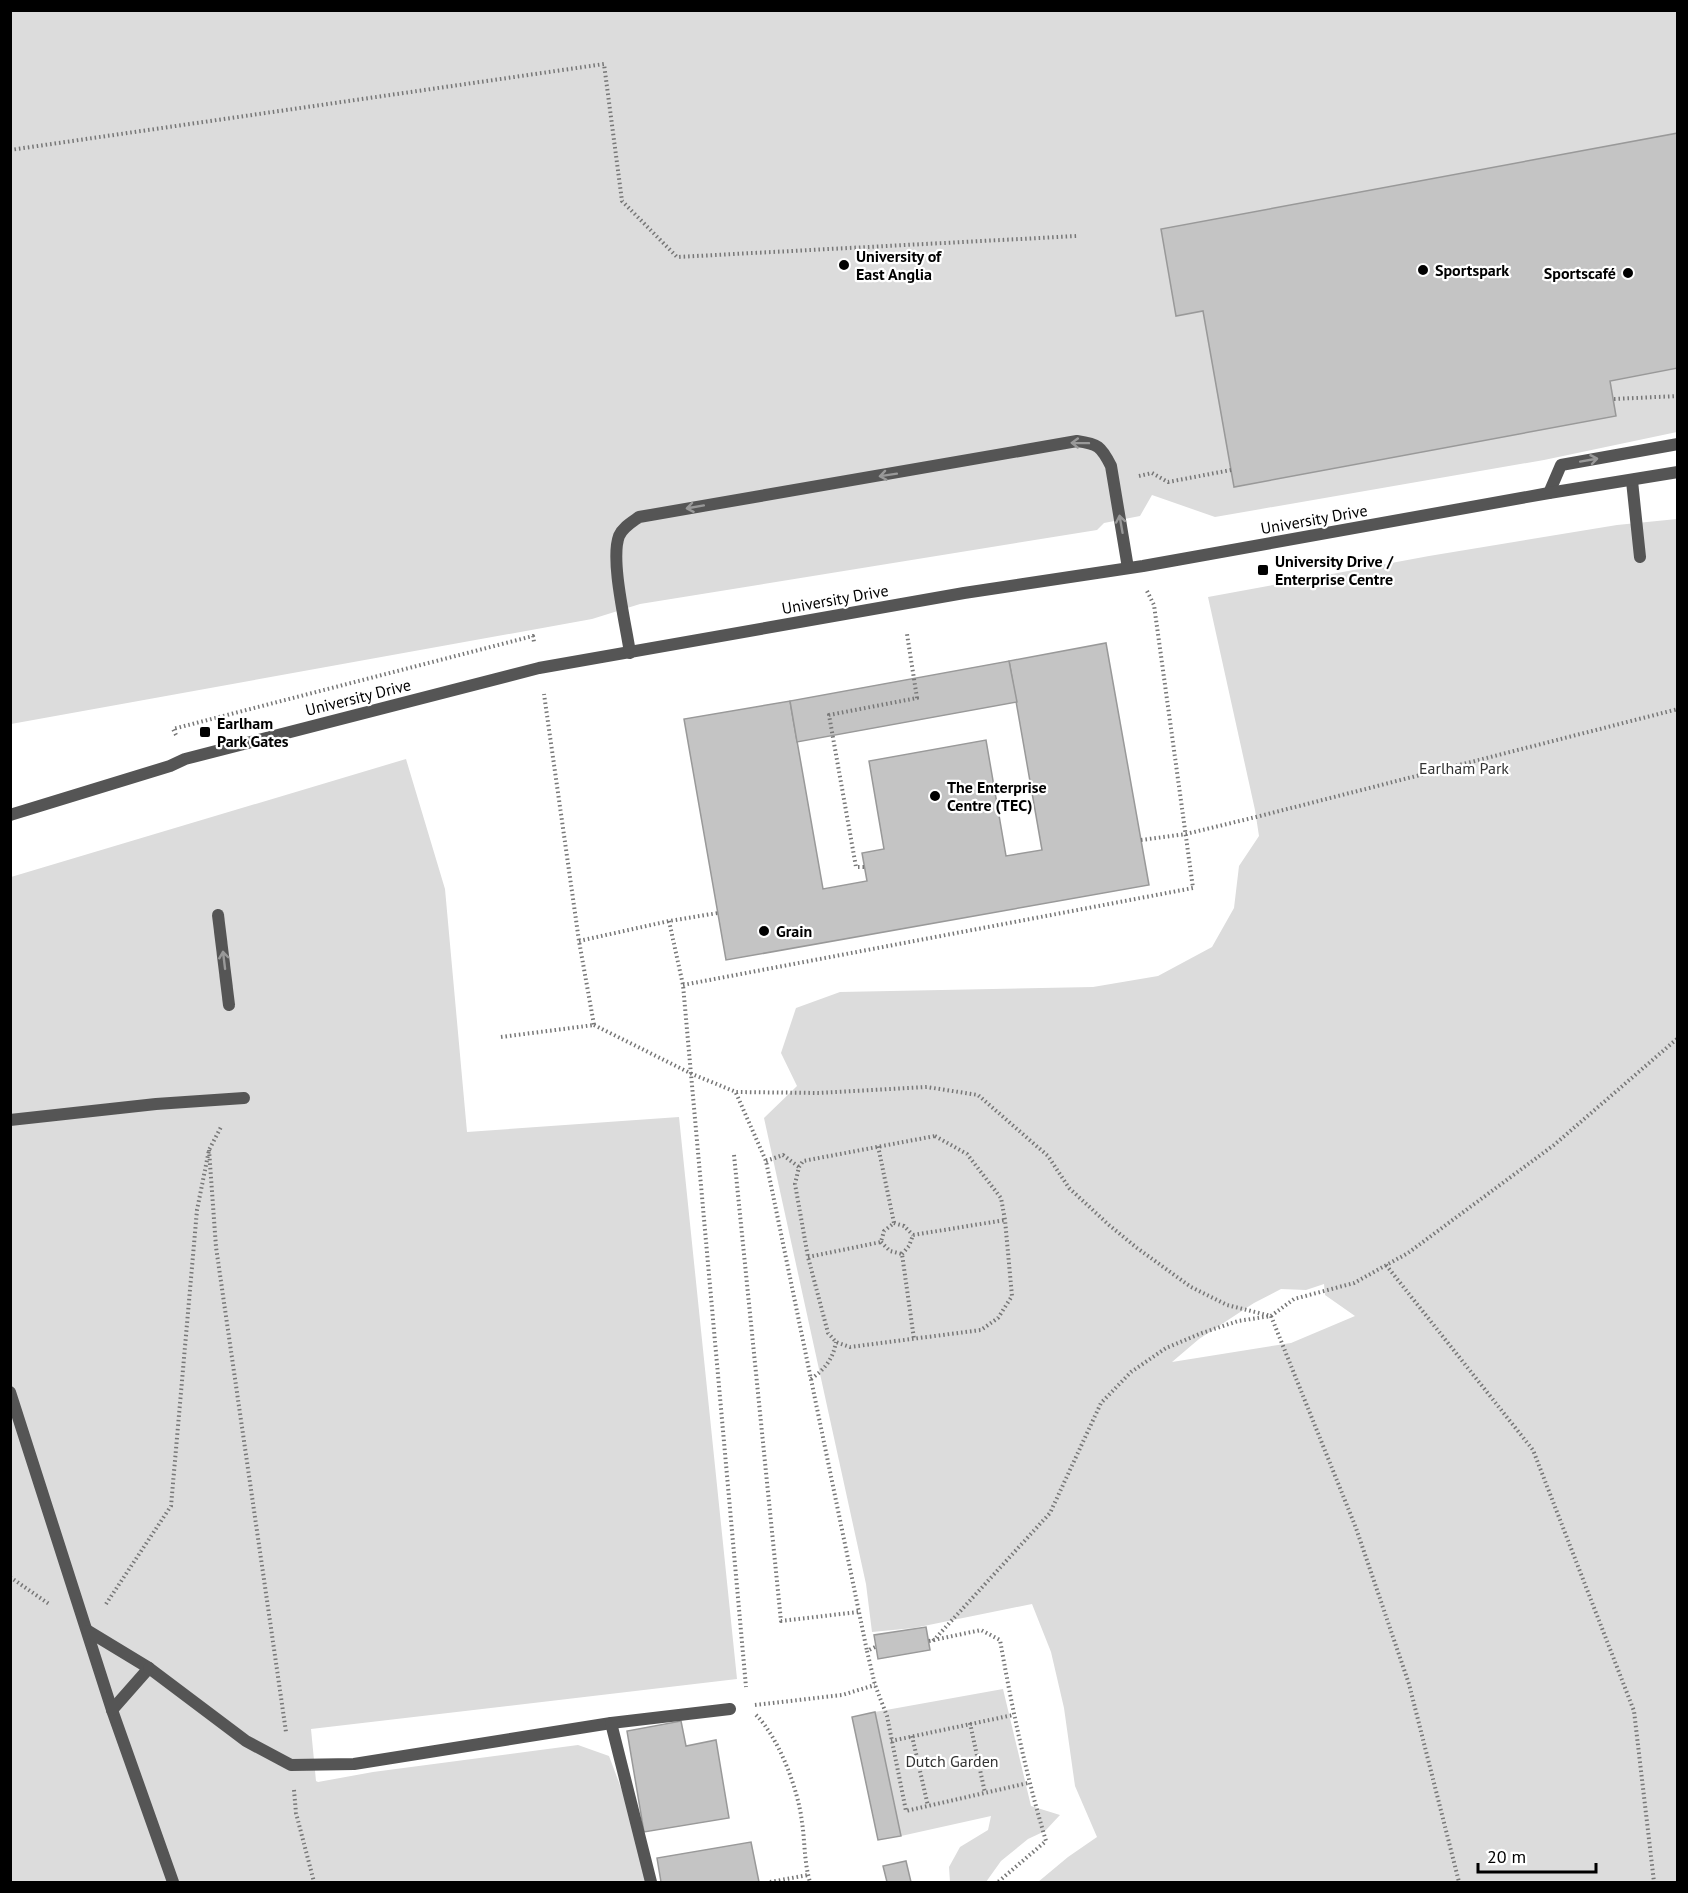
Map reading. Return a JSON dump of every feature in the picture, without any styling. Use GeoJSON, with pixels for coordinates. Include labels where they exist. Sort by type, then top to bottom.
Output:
{"type":"FeatureCollection","features":[{"type":"Feature","properties":{"kind":"lane"},"geometry":{"type":"LineString","coordinates":[[630,653],[615,549],[620,534],[639,517],[1077,441],[1094,444],[1104,451],[1111,466],[1128,568]]}},
{"type":"Feature","properties":{"kind":"lane"},"geometry":{"type":"LineString","coordinates":[[1549,493],[1561,465],[1677,444]]}},
{"type":"Feature","properties":{"kind":"lane","name":"University Drive"},"geometry":{"type":"LineString","coordinates":[[10,815],[170,766],[185,759],[539,668],[1677,472]]}},
{"type":"Feature","properties":{"kind":"lane"},"geometry":{"type":"LineString","coordinates":[[1632,481],[1640,557]]}},
{"type":"Feature","properties":{"kind":"lane"},"geometry":{"type":"LineString","coordinates":[[219,915],[229,1005]]}},
{"type":"Feature","properties":{"kind":"lane"},"geometry":{"type":"LineString","coordinates":[[10,1120],[156,1104],[244,1098]]}},
{"type":"Feature","properties":{"kind":"lane"},"geometry":{"type":"LineString","coordinates":[[10,1392],[112,1710],[172,1882]]}},
{"type":"Feature","properties":{"kind":"lane"},"geometry":{"type":"LineString","coordinates":[[88,1631],[149,1668],[246,1741],[291,1765],[354,1764],[611,1724],[730,1709]]}},
{"type":"Feature","properties":{"kind":"lane"},"geometry":{"type":"LineString","coordinates":[[112,1710],[149,1668]]}},
{"type":"Feature","properties":{"kind":"lane"},"geometry":{"type":"LineString","coordinates":[[611,1724],[651,1882]]}},
{"type":"Feature","properties":{"kind":"path"},"geometry":{"type":"LineString","coordinates":[[10,150],[604,64],[622,201],[677,257],[1077,236]]}},
{"type":"Feature","properties":{"kind":"path"},"geometry":{"type":"LineString","coordinates":[[1614,399],[1677,396]]}},
{"type":"Feature","properties":{"kind":"path"},"geometry":{"type":"LineString","coordinates":[[1114,481],[1152,473],[1168,482],[1231,470]]}},
{"type":"Feature","properties":{"kind":"path"},"geometry":{"type":"LineString","coordinates":[[683,984],[1193,888],[1154,605],[1148,595]]}},
{"type":"Feature","properties":{"kind":"path"},"geometry":{"type":"LineString","coordinates":[[864,867],[856,867],[829,715],[917,698],[907,634]]}},
{"type":"Feature","properties":{"kind":"path"},"geometry":{"type":"LineString","coordinates":[[185,759],[173,729],[533,636],[545,700],[579,941],[594,1025]]}},
{"type":"Feature","properties":{"kind":"path"},"geometry":{"type":"LineString","coordinates":[[1141,840],[1186,834],[1677,709]]}},
{"type":"Feature","properties":{"kind":"path"},"geometry":{"type":"LineString","coordinates":[[579,941],[669,921],[718,913]]}},
{"type":"Feature","properties":{"kind":"path"},"geometry":{"type":"LineString","coordinates":[[669,921],[683,984],[748,1706],[763,1722],[783,1754],[802,1821],[810,1882]]}},
{"type":"Feature","properties":{"kind":"path"},"geometry":{"type":"LineString","coordinates":[[501,1037],[594,1025],[692,1074],[736,1092],[819,1093],[927,1087],[978,1095],[1048,1156],[1069,1188],[1108,1225],[1137,1248],[1191,1287],[1227,1305],[1271,1316]]}},
{"type":"Feature","properties":{"kind":"path"},"geometry":{"type":"LineString","coordinates":[[998,1882],[1046,1841],[1013,1715],[1000,1640],[981,1630],[931,1641],[1050,1513],[1101,1403],[1131,1372],[1166,1348],[1238,1321],[1271,1316],[1294,1299],[1354,1283],[1408,1253],[1554,1145],[1677,1038]]}},
{"type":"Feature","properties":{"kind":"path"},"geometry":{"type":"LineString","coordinates":[[736,1092],[766,1161],[858,1612],[875,1685],[887,1716],[906,1811],[1029,1783]]}},
{"type":"Feature","properties":{"kind":"path"},"geometry":{"type":"LineString","coordinates":[[88,1631],[171,1506],[197,1210],[209,1150],[221,1126],[244,1098]]}},
{"type":"Feature","properties":{"kind":"path"},"geometry":{"type":"LineString","coordinates":[[935,1136],[967,1154],[1001,1198],[1012,1296],[998,1318],[981,1330],[850,1347],[836,1342],[828,1333],[808,1257],[795,1184],[799,1167],[803,1161],[878,1146],[935,1136]]}},
{"type":"Feature","properties":{"kind":"path"},"geometry":{"type":"LineString","coordinates":[[878,1146],[894,1223]]}},
{"type":"Feature","properties":{"kind":"path"},"geometry":{"type":"LineString","coordinates":[[209,1150],[216,1247],[291,1765],[296,1814],[314,1882]]}},
{"type":"Feature","properties":{"kind":"path"},"geometry":{"type":"LineString","coordinates":[[734,1155],[781,1621],[858,1612]]}},
{"type":"Feature","properties":{"kind":"path"},"geometry":{"type":"LineString","coordinates":[[766,1161],[783,1155],[799,1167]]}},
{"type":"Feature","properties":{"kind":"path"},"geometry":{"type":"LineString","coordinates":[[913,1235],[1005,1220]]}},
{"type":"Feature","properties":{"kind":"path"},"geometry":{"type":"LineString","coordinates":[[894,1223],[904,1226],[913,1235]]}},
{"type":"Feature","properties":{"kind":"path"},"geometry":{"type":"LineString","coordinates":[[881,1242],[884,1231],[894,1223]]}},
{"type":"Feature","properties":{"kind":"path"},"geometry":{"type":"LineString","coordinates":[[913,1235],[909,1246],[902,1254],[914,1339]]}},
{"type":"Feature","properties":{"kind":"path"},"geometry":{"type":"LineString","coordinates":[[808,1257],[881,1242]]}},
{"type":"Feature","properties":{"kind":"path"},"geometry":{"type":"LineString","coordinates":[[881,1242],[890,1251],[902,1254]]}},
{"type":"Feature","properties":{"kind":"path"},"geometry":{"type":"LineString","coordinates":[[1386,1265],[1533,1450],[1634,1711],[1654,1882]]}},
{"type":"Feature","properties":{"kind":"path"},"geometry":{"type":"LineString","coordinates":[[1271,1316],[1356,1528],[1409,1684],[1458,1882]]}},
{"type":"Feature","properties":{"kind":"path"},"geometry":{"type":"LineString","coordinates":[[811,1378],[825,1369],[834,1352],[836,1342]]}},
{"type":"Feature","properties":{"kind":"path"},"geometry":{"type":"LineString","coordinates":[[867,1651],[875,1647]]}},
{"type":"Feature","properties":{"kind":"path"},"geometry":{"type":"LineString","coordinates":[[730,1709],[842,1695],[875,1685]]}},
{"type":"Feature","properties":{"kind":"path"},"geometry":{"type":"LineString","coordinates":[[891,1741],[1013,1715]]}},
{"type":"Feature","properties":{"kind":"path"},"geometry":{"type":"LineString","coordinates":[[970,1723],[985,1793]]}},
{"type":"Feature","properties":{"kind":"path"},"geometry":{"type":"LineString","coordinates":[[912,1736],[928,1806]]}},
{"type":"Feature","properties":{"kind":"path"},"geometry":{"type":"LineString","coordinates":[[770,1882],[808,1875]]}},
{"type":"Feature","properties":{"kind":"green space","name":"University of East Anglia"},"geometry":{"type":"Polygon","coordinates":[[[10,11],[1677,11],[1677,432],[1544,460],[1215,517],[1152,495],[1140,516],[1104,523],[1097,530],[640,604],[592,619],[11,724],[10,11]]]}},
{"type":"Feature","properties":{"kind":"green space","name":"Earlham Park"},"geometry":{"type":"Polygon","coordinates":[[[1677,519],[1677,1882],[1038,1882],[1097,1837],[1075,1786],[1064,1708],[1051,1652],[1032,1604],[914,1628],[872,1632],[866,1584],[764,1118],[797,1086],[781,1053],[796,1008],[840,992],[1093,987],[1158,976],[1212,947],[1234,908],[1239,866],[1259,836],[1208,597],[1429,556],[1617,525],[1677,519]],[[1324,1284],[1306,1290],[1281,1289],[1254,1303],[1199,1339],[1172,1362],[1291,1343],[1355,1316],[1325,1295],[1324,1284]]]}},
{"type":"Feature","properties":{"kind":"green space"},"geometry":{"type":"Polygon","coordinates":[[[406,759],[445,889],[467,1132],[679,1117],[737,1679],[311,1729],[316,1781],[318,1782],[373,1772],[578,1745],[609,1756],[629,1809],[648,1882],[11,1882],[11,877],[406,759]]]}},
{"type":"Feature","properties":{"kind":"green space","name":"Dutch Garden"},"geometry":{"type":"Polygon","coordinates":[[[1003,1689],[1031,1806],[1060,1815],[1045,1831],[1028,1839],[1001,1861],[986,1882],[950,1882],[949,1867],[960,1847],[988,1830],[991,1816],[901,1836],[875,1712],[1003,1689]]]}},
{"type":"Feature","properties":{"kind":"building","name":"Sportspark"},"geometry":{"type":"Polygon","coordinates":[[[1678,133],[1678,368],[1610,381],[1616,416],[1234,487],[1203,311],[1176,316],[1161,229],[1678,133]]]}},
{"type":"Feature","properties":{"kind":"building","name":"The Enterprise Centre (TEC)"},"geometry":{"type":"Polygon","coordinates":[[[1106,643],[1149,885],[726,960],[684,719],[790,701],[823,889],[867,881],[862,853],[884,849],[869,761],[986,740],[1006,856],[1042,850],[1009,661],[1106,643]]]}},
{"type":"Feature","properties":{"kind":"building"},"geometry":{"type":"Polygon","coordinates":[[[1009,661],[1017,702],[797,742],[790,701],[1009,661]]]}},
{"type":"Feature","properties":{"kind":"building"},"geometry":{"type":"Polygon","coordinates":[[[926,1627],[930,1650],[878,1659],[874,1635],[926,1627]]]}},
{"type":"Feature","properties":{"kind":"building"},"geometry":{"type":"Polygon","coordinates":[[[875,1712],[901,1836],[878,1840],[852,1717],[875,1712]]]}},
{"type":"Feature","properties":{"kind":"building"},"geometry":{"type":"Polygon","coordinates":[[[681,1721],[686,1746],[716,1740],[729,1818],[644,1832],[627,1731],[681,1721]]]}},
{"type":"Feature","properties":{"kind":"building"},"geometry":{"type":"Polygon","coordinates":[[[751,1842],[759,1882],[661,1882],[657,1858],[751,1842]]]}},
{"type":"Feature","properties":{"kind":"building"},"geometry":{"type":"Polygon","coordinates":[[[906,1861],[911,1882],[887,1882],[883,1866],[906,1861]]]}},
{"type":"Feature","properties":{"kind":"place","name":"University of East Anglia"},"geometry":{"type":"Point","coordinates":[844,265]}},
{"type":"Feature","properties":{"kind":"place","name":"Sportspark"},"geometry":{"type":"Point","coordinates":[1423,270]}},
{"type":"Feature","properties":{"kind":"place","name":"Sportscafé"},"geometry":{"type":"Point","coordinates":[1628,273]}},
{"type":"Feature","properties":{"kind":"place","name":"University Drive / Enterprise Centre"},"geometry":{"type":"Point","coordinates":[1263,570]}},
{"type":"Feature","properties":{"kind":"place","name":"Earlham Park Gates"},"geometry":{"type":"Point","coordinates":[205,732]}},
{"type":"Feature","properties":{"kind":"place","name":"The Enterprise Centre (TEC)"},"geometry":{"type":"Point","coordinates":[935,796]}},
{"type":"Feature","properties":{"kind":"place","name":"Grain"},"geometry":{"type":"Point","coordinates":[764,931]}}]}
